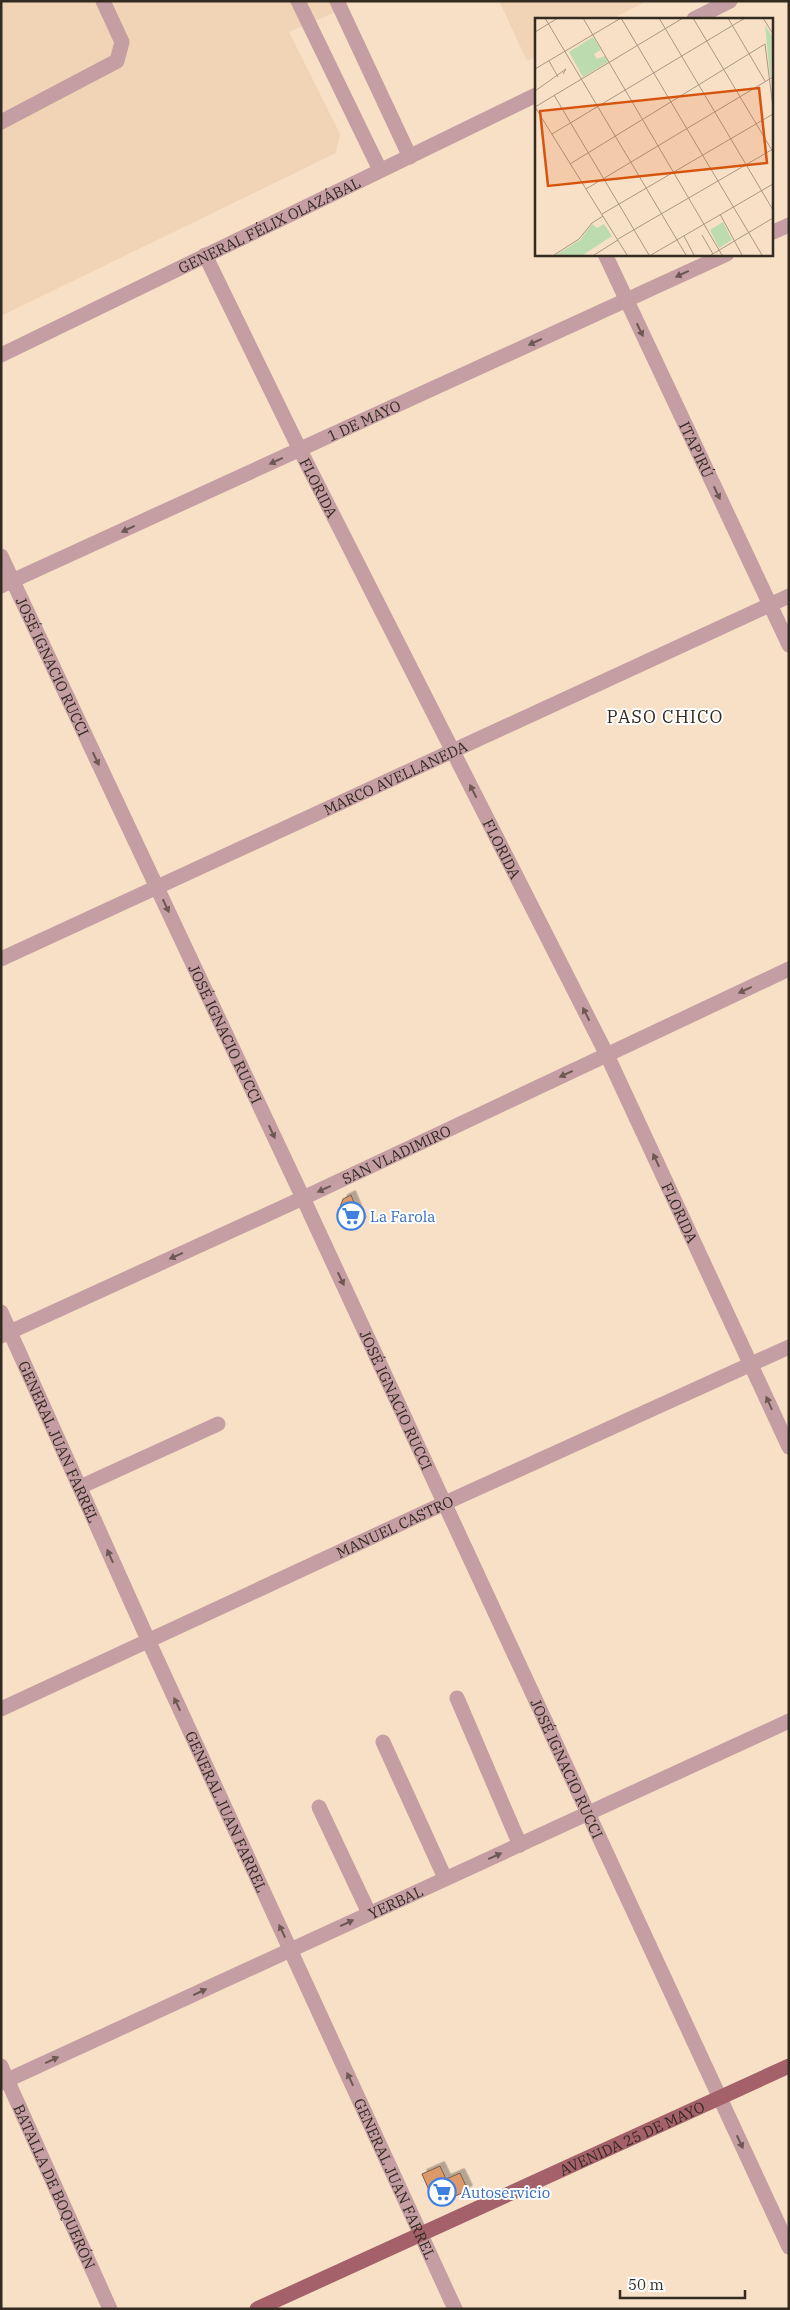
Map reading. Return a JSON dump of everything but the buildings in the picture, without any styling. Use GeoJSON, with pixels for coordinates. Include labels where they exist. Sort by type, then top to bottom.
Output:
{"type":"FeatureCollection","features":[{"type":"Feature","properties":{"kind":"main road","name":"AVENIDA 25 DE MAYO"},"geometry":{"type":"LineString","coordinates":[[257,2309],[789,2066]]}},
{"type":"Feature","properties":{"kind":"street"},"geometry":{"type":"LineString","coordinates":[[1,122],[117,62],[122,42],[103,1]]}},
{"type":"Feature","properties":{"kind":"street"},"geometry":{"type":"LineString","coordinates":[[298,1],[380,170]]}},
{"type":"Feature","properties":{"kind":"street"},"geometry":{"type":"LineString","coordinates":[[336,1],[410,156]]}},
{"type":"Feature","properties":{"kind":"street"},"geometry":{"type":"LineString","coordinates":[[696,18],[721,3]]}},
{"type":"Feature","properties":{"kind":"street","name":"GENERAL FÉLIX OLAZÁBAL"},"geometry":{"type":"LineString","coordinates":[[1,355],[380,170],[535,97]]}},
{"type":"Feature","properties":{"kind":"street"},"geometry":{"type":"LineString","coordinates":[[772,233],[789,225]]}},
{"type":"Feature","properties":{"kind":"street","name":"FLORIDA"},"geometry":{"type":"LineString","coordinates":[[205,255],[300,450],[607,1055],[789,1447]]}},
{"type":"Feature","properties":{"kind":"street","name":"ITAPIRÚ"},"geometry":{"type":"LineString","coordinates":[[605,255],[789,645]]}},
{"type":"Feature","properties":{"kind":"street","name":"1 DE MAYO"},"geometry":{"type":"LineString","coordinates":[[7,584],[725,255]]}},
{"type":"Feature","properties":{"kind":"street","name":"JOSÉ IGNACIO RUCCI"},"geometry":{"type":"LineString","coordinates":[[1,556],[7,584],[157,887],[304,1198],[789,2246]]}},
{"type":"Feature","properties":{"kind":"street","name":"MARCO AVELLANEDA"},"geometry":{"type":"LineString","coordinates":[[1,959],[789,596]]}},
{"type":"Feature","properties":{"kind":"street","name":"SAN VLADIMIRO"},"geometry":{"type":"LineString","coordinates":[[6,1334],[304,1198],[789,969]]}},
{"type":"Feature","properties":{"kind":"street","name":"GENERAL JUAN FARREL"},"geometry":{"type":"LineString","coordinates":[[1,1312],[6,1334],[80,1487],[149,1642],[455,2309]]}},
{"type":"Feature","properties":{"kind":"street","name":"MANUEL CASTRO"},"geometry":{"type":"LineString","coordinates":[[1,1709],[149,1642],[445,1502],[789,1347]]}},
{"type":"Feature","properties":{"kind":"street"},"geometry":{"type":"LineString","coordinates":[[80,1487],[218,1424]]}},
{"type":"Feature","properties":{"kind":"street"},"geometry":{"type":"LineString","coordinates":[[457,1698],[520,1845]]}},
{"type":"Feature","properties":{"kind":"street","name":"YERBAL"},"geometry":{"type":"LineString","coordinates":[[5,2082],[789,1721]]}},
{"type":"Feature","properties":{"kind":"street"},"geometry":{"type":"LineString","coordinates":[[383,1742],[445,1878]]}},
{"type":"Feature","properties":{"kind":"street"},"geometry":{"type":"LineString","coordinates":[[319,1807],[369,1913]]}},
{"type":"Feature","properties":{"kind":"street","name":"BATALLA DE BOQUERÓN"},"geometry":{"type":"LineString","coordinates":[[1,2066],[5,2082],[110,2309]]}},
{"type":"Feature","properties":{"kind":"shaded area"},"geometry":{"type":"Polygon","coordinates":[[[1,1],[346,1],[348,7],[289,32],[340,134],[336,153],[1,316],[1,1]]]}},
{"type":"Feature","properties":{"kind":"shaded area"},"geometry":{"type":"Polygon","coordinates":[[[499,1],[647,1],[614,18],[535,18],[535,57],[527,61],[499,1]]]}},
{"type":"Feature","properties":{"kind":"place","name":"La Farola"},"geometry":{"type":"Point","coordinates":[351,1216]}},
{"type":"Feature","properties":{"kind":"place","name":"Autoservicio"},"geometry":{"type":"Point","coordinates":[442,2192]}},
{"type":"Feature","properties":{"kind":"district","name":"PASO CHICO"},"geometry":{"type":"Point","coordinates":[665,716]}}]}
